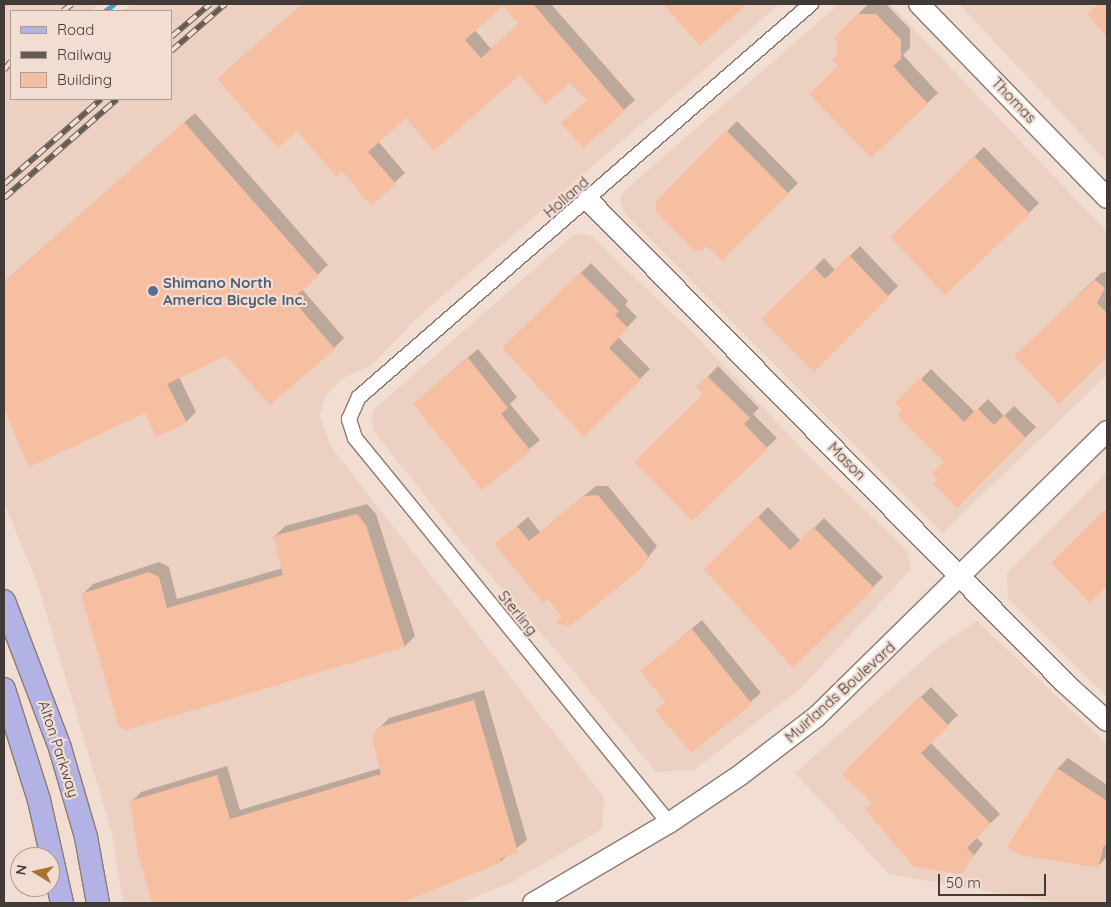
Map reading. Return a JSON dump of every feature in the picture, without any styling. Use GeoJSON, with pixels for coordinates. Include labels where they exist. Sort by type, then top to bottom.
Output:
{"type":"FeatureCollection","features":[{"type":"Feature","properties":{"kind":"main road","name":"Alton Parkway"},"geometry":{"type":"LineString","coordinates":[[4,600],[60,748],[86,837],[98,903]]}},
{"type":"Feature","properties":{"kind":"main road"},"geometry":{"type":"LineString","coordinates":[[4,689],[41,808],[62,903]]}},
{"type":"Feature","properties":{"kind":"street","name":"Holland"},"geometry":{"type":"LineString","coordinates":[[349,419],[359,396],[588,200],[811,4]]}},
{"type":"Feature","properties":{"kind":"street","name":"Thomas"},"geometry":{"type":"LineString","coordinates":[[919,4],[1107,198]]}},
{"type":"Feature","properties":{"kind":"street","name":"Mason"},"geometry":{"type":"LineString","coordinates":[[588,200],[1073,690],[1107,721]]}},
{"type":"Feature","properties":{"kind":"street","name":"Sterling"},"geometry":{"type":"LineString","coordinates":[[349,419],[355,438],[669,824]]}},
{"type":"Feature","properties":{"kind":"street","name":"Muirlands Boulevard"},"geometry":{"type":"LineString","coordinates":[[533,903],[669,824],[739,776],[816,717],[962,577],[1107,432]]}},
{"type":"Feature","properties":{"kind":"shaded area"},"geometry":{"type":"Polygon","coordinates":[[[4,4],[99,4],[92,10],[10,10],[10,100],[172,100],[172,10],[124,10],[132,4],[780,4],[417,318],[372,365],[343,378],[325,397],[320,416],[331,447],[604,797],[602,829],[512,882],[461,903],[123,903],[112,833],[37,582],[4,503],[4,4]]]}},
{"type":"Feature","properties":{"kind":"shaded area"},"geometry":{"type":"Polygon","coordinates":[[[839,4],[890,4],[1107,232],[1107,375],[942,533],[625,214],[620,202],[623,192],[839,4]]]}},
{"type":"Feature","properties":{"kind":"shaded area"},"geometry":{"type":"Polygon","coordinates":[[[959,4],[1107,4],[1107,162],[959,4]]]}},
{"type":"Feature","properties":{"kind":"shaded area"},"geometry":{"type":"Polygon","coordinates":[[[582,233],[591,236],[692,332],[805,452],[907,551],[911,569],[800,689],[694,770],[656,772],[571,668],[462,543],[373,430],[372,411],[572,236],[582,233]]]}},
{"type":"Feature","properties":{"kind":"shaded area"},"geometry":{"type":"Polygon","coordinates":[[[1107,472],[1107,697],[1008,599],[1007,573],[1107,472]]]}},
{"type":"Feature","properties":{"kind":"shaded area"},"geometry":{"type":"Polygon","coordinates":[[[977,621],[1107,744],[1107,903],[1056,903],[889,874],[795,773],[939,646],[977,621]]]}},
{"type":"Feature","properties":{"kind":"building"},"geometry":{"type":"Polygon","coordinates":[[[302,4],[533,4],[625,111],[583,148],[561,123],[587,100],[570,83],[545,104],[520,75],[434,151],[406,118],[368,152],[396,184],[371,206],[342,171],[336,176],[297,131],[278,148],[217,79],[302,4]],[[503,6],[465,40],[481,58],[519,24],[503,6]]]}},
{"type":"Feature","properties":{"kind":"building"},"geometry":{"type":"Polygon","coordinates":[[[663,4],[747,4],[700,46],[663,4]]]}},
{"type":"Feature","properties":{"kind":"building"},"geometry":{"type":"Polygon","coordinates":[[[1099,4],[1107,4],[1107,37],[1087,14],[1099,4]]]}},
{"type":"Feature","properties":{"kind":"building"},"geometry":{"type":"Polygon","coordinates":[[[857,14],[876,14],[901,40],[901,59],[893,66],[928,104],[871,158],[809,94],[838,66],[832,60],[836,56],[838,42],[833,39],[857,14]]]}},
{"type":"Feature","properties":{"kind":"building","name":"Shimano North America Bicycle Inc."},"geometry":{"type":"Polygon","coordinates":[[[184,122],[319,276],[292,299],[335,349],[270,405],[226,356],[167,384],[187,423],[156,437],[145,413],[29,467],[4,409],[4,282],[184,122]]]}},
{"type":"Feature","properties":{"kind":"building"},"geometry":{"type":"Polygon","coordinates":[[[726,130],[789,194],[722,261],[707,245],[702,251],[694,251],[656,212],[656,201],[726,130]]]}},
{"type":"Feature","properties":{"kind":"building"},"geometry":{"type":"Polygon","coordinates":[[[974,156],[1030,214],[945,295],[890,237],[974,156]]]}},
{"type":"Feature","properties":{"kind":"building"},"geometry":{"type":"Polygon","coordinates":[[[849,255],[889,297],[814,372],[761,319],[814,267],[825,279],[849,255]]]}},
{"type":"Feature","properties":{"kind":"building"},"geometry":{"type":"Polygon","coordinates":[[[580,272],[619,311],[615,315],[628,328],[609,348],[641,380],[584,437],[502,348],[580,272]]]}},
{"type":"Feature","properties":{"kind":"building"},"geometry":{"type":"Polygon","coordinates":[[[1095,280],[1105,288],[1097,303],[1107,313],[1107,357],[1059,404],[1014,356],[1095,280]]]}},
{"type":"Feature","properties":{"kind":"building"},"geometry":{"type":"Polygon","coordinates":[[[468,358],[508,408],[501,414],[531,451],[482,490],[413,404],[468,358]]]}},
{"type":"Feature","properties":{"kind":"building"},"geometry":{"type":"Polygon","coordinates":[[[707,376],[750,418],[744,424],[768,449],[692,521],[634,462],[703,394],[696,387],[707,376]]]}},
{"type":"Feature","properties":{"kind":"building"},"geometry":{"type":"Polygon","coordinates":[[[920,378],[964,422],[977,408],[994,425],[1004,415],[1026,438],[957,508],[933,484],[938,479],[932,473],[944,462],[897,415],[902,410],[895,403],[920,378]]]}},
{"type":"Feature","properties":{"kind":"building"},"geometry":{"type":"Polygon","coordinates":[[[598,495],[648,556],[642,568],[570,626],[555,623],[562,617],[548,599],[543,603],[494,544],[517,526],[529,541],[584,496],[598,495]]]}},
{"type":"Feature","properties":{"kind":"building"},"geometry":{"type":"Polygon","coordinates":[[[1107,508],[1107,586],[1090,603],[1051,563],[1107,508]]]}},
{"type":"Feature","properties":{"kind":"building"},"geometry":{"type":"Polygon","coordinates":[[[357,514],[366,525],[405,647],[127,730],[119,727],[81,594],[149,572],[159,577],[167,608],[283,575],[273,536],[357,514]]]}},
{"type":"Feature","properties":{"kind":"building"},"geometry":{"type":"Polygon","coordinates":[[[757,516],[790,550],[813,527],[874,588],[793,668],[704,569],[757,516]]]}},
{"type":"Feature","properties":{"kind":"building"},"geometry":{"type":"Polygon","coordinates":[[[692,629],[752,704],[691,753],[655,710],[666,702],[640,671],[692,629]]]}},
{"type":"Feature","properties":{"kind":"building"},"geometry":{"type":"Polygon","coordinates":[[[920,696],[949,726],[921,753],[991,824],[967,848],[974,855],[961,874],[914,867],[865,809],[872,803],[842,774],[920,696]]]}},
{"type":"Feature","properties":{"kind":"building"},"geometry":{"type":"Polygon","coordinates":[[[474,700],[518,852],[500,859],[502,862],[401,903],[152,903],[138,853],[130,801],[217,775],[230,819],[381,774],[372,738],[377,728],[474,700]]]}},
{"type":"Feature","properties":{"kind":"building"},"geometry":{"type":"Polygon","coordinates":[[[1057,768],[1107,801],[1107,846],[1104,845],[1098,868],[1019,855],[1007,847],[1057,768]]]}},
{"type":"Feature","properties":{"kind":"waterway"},"geometry":{"type":"LineString","coordinates":[[106,10],[114,4]]}},
{"type":"Feature","properties":{"kind":"railway"},"geometry":{"type":"LineString","coordinates":[[64,10],[72,4]]}},
{"type":"Feature","properties":{"kind":"railway"},"geometry":{"type":"LineString","coordinates":[[172,36],[210,4]]}},
{"type":"Feature","properties":{"kind":"railway"},"geometry":{"type":"LineString","coordinates":[[172,50],[225,4]]}},
{"type":"Feature","properties":{"kind":"railway"},"geometry":{"type":"LineString","coordinates":[[4,70],[10,62]]}},
{"type":"Feature","properties":{"kind":"railway"},"geometry":{"type":"LineString","coordinates":[[4,184],[100,100]]}},
{"type":"Feature","properties":{"kind":"railway"},"geometry":{"type":"LineString","coordinates":[[4,198],[116,100]]}},
{"type":"Feature","properties":{"kind":"place","name":"Shimano North America Bicycle Inc."},"geometry":{"type":"Point","coordinates":[153,291]}}]}
